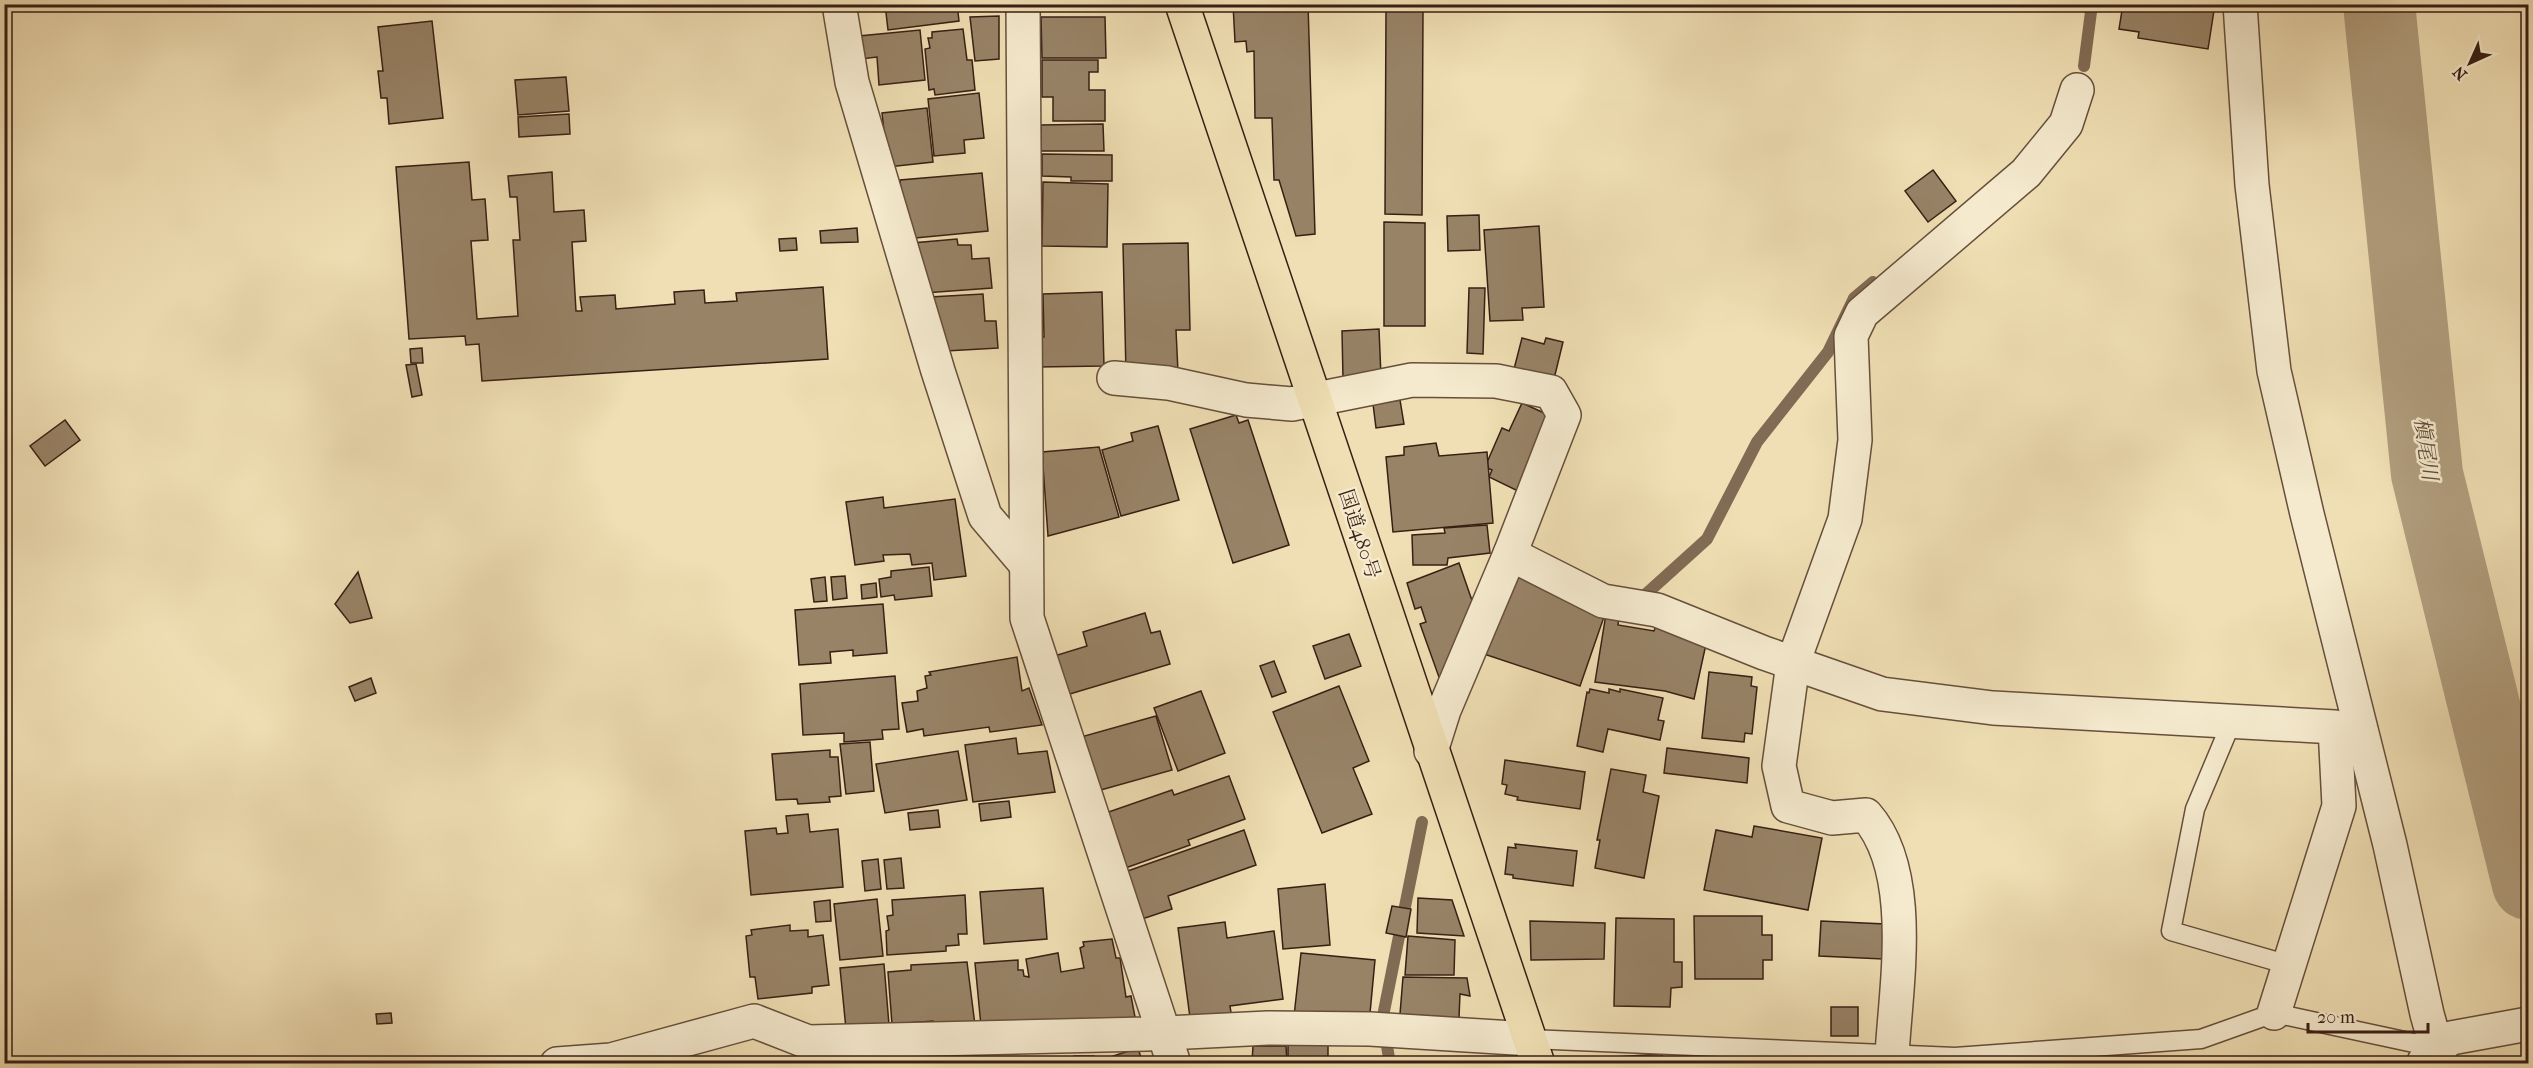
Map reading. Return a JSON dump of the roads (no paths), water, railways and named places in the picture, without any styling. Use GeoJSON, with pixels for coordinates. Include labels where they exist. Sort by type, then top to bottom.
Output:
{"type":"FeatureCollection","features":[{"type":"Feature","properties":{"kind":"highway","name":"国道480号"},"geometry":{"type":"LineString","coordinates":[[1182,4],[1316,399],[1431,751],[1534,1051]]}},
{"type":"Feature","properties":{"kind":"street"},"geometry":{"type":"LineString","coordinates":[[839,4],[852,82],[938,371],[982,505],[986,516],[1025,563]]}},
{"type":"Feature","properties":{"kind":"street"},"geometry":{"type":"LineString","coordinates":[[1023,4],[1027,618],[1174,1064]]}},
{"type":"Feature","properties":{"kind":"street"},"geometry":{"type":"LineString","coordinates":[[2240,4],[2252,186],[2274,371],[2438,1053],[2529,1024]]}},
{"type":"Feature","properties":{"kind":"street"},"geometry":{"type":"LineString","coordinates":[[1892,1055],[1899,917],[1895,874],[1880,830],[1866,815],[1832,818],[1788,806],[1779,766],[1793,663],[1845,519],[1855,440],[1851,336],[1862,313],[2026,173],[2066,124],[2077,90]]}},
{"type":"Feature","properties":{"kind":"street"},"geometry":{"type":"LineString","coordinates":[[1113,378],[1168,383],[1246,400],[1292,404],[1412,380],[1496,381],[1551,392],[1564,415],[1510,554],[1444,710],[1431,751]]}},
{"type":"Feature","properties":{"kind":"street"},"geometry":{"type":"LineString","coordinates":[[1510,554],[1603,601],[1657,610],[1793,663],[1882,694],[1993,708],[2335,727],[2339,806],[2274,1013]]}},
{"type":"Feature","properties":{"kind":"street"},"geometry":{"type":"LineString","coordinates":[[2335,820],[2377,792]]}},
{"type":"Feature","properties":{"kind":"street"},"geometry":{"type":"LineString","coordinates":[[557,1064],[611,1060],[754,1021],[808,1042],[1165,1033],[1269,1028],[1370,1029],[1534,1051]]}},
{"type":"Feature","properties":{"kind":"lane"},"geometry":{"type":"LineString","coordinates":[[2232,721],[2195,809],[2171,931],[2289,965]]}},
{"type":"Feature","properties":{"kind":"lane"},"geometry":{"type":"LineString","coordinates":[[1534,1051],[1955,1057],[2201,1039],[2274,1013],[2438,1053]]}},
{"type":"Feature","properties":{"kind":"waterway"},"geometry":{"type":"LineString","coordinates":[[2084,66],[2092,4]]}},
{"type":"Feature","properties":{"kind":"waterway","name":"槇尾川"},"geometry":{"type":"LineString","coordinates":[[2379,4],[2427,474],[2528,884]]}},
{"type":"Feature","properties":{"kind":"waterway"},"geometry":{"type":"LineString","coordinates":[[1645,595],[1707,539],[1757,442],[1828,352],[1854,298],[1873,282]]}},
{"type":"Feature","properties":{"kind":"waterway"},"geometry":{"type":"LineString","coordinates":[[1382,1021],[1422,822]]}},
{"type":"Feature","properties":{"kind":"waterway"},"geometry":{"type":"LineString","coordinates":[[1386,1040],[1390,1064]]}}]}
